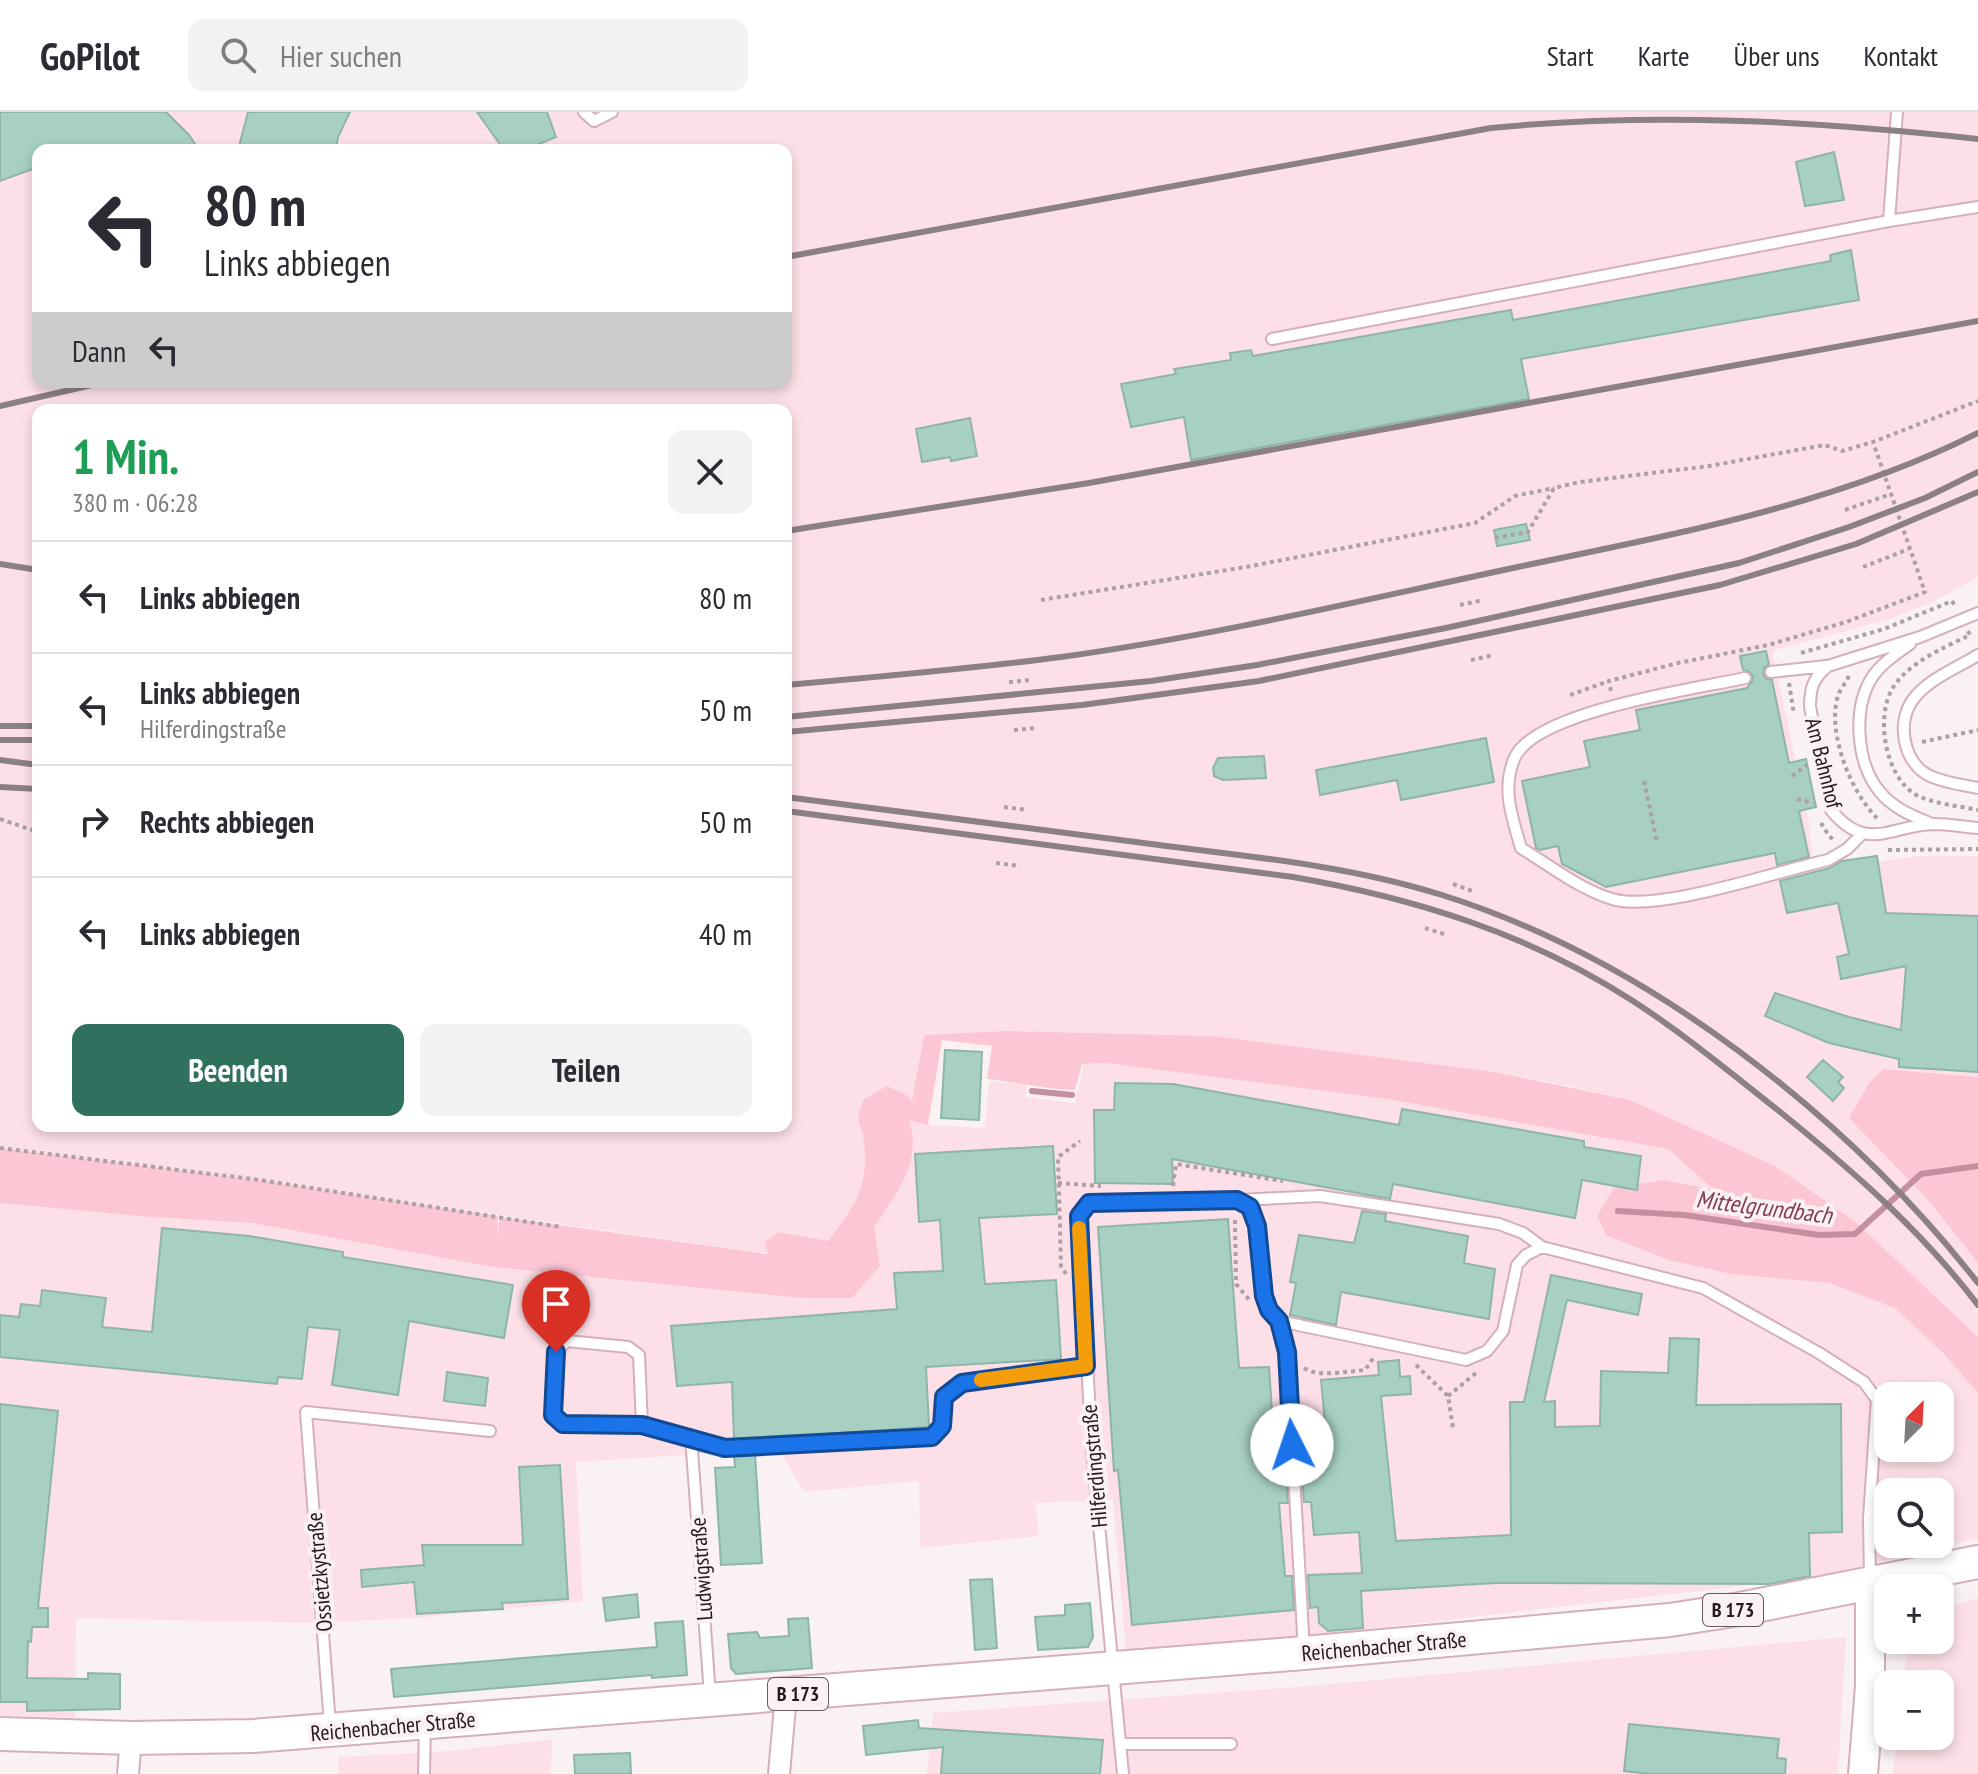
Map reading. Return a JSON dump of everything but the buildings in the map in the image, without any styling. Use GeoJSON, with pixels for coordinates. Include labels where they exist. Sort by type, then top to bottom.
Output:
{"type":"FeatureCollection","features":[{"type":"Feature","properties":{"kind":"main road","name":"Reichenbacher Straße"},"geometry":{"type":"LineString","coordinates":[[0,1734],[131,1738],[252,1736],[1304,1653],[1670,1620],[1870,1585],[1978,1562]]}},
{"type":"Feature","properties":{"kind":"main road"},"geometry":{"type":"LineString","coordinates":[[1863,1774],[1870,1686],[1870,1585]]}},
{"type":"Feature","properties":{"kind":"street"},"geometry":{"type":"LineString","coordinates":[[779,1774],[786,1695]]}},
{"type":"Feature","properties":{"kind":"street"},"geometry":{"type":"LineString","coordinates":[[128,1774],[131,1738]]}},
{"type":"Feature","properties":{"kind":"lane"},"geometry":{"type":"LineString","coordinates":[[584,112],[594,121],[612,112]]}},
{"type":"Feature","properties":{"kind":"lane"},"geometry":{"type":"LineString","coordinates":[[1889,221],[1897,112]]}},
{"type":"Feature","properties":{"kind":"lane"},"geometry":{"type":"LineString","coordinates":[[1272,339],[1889,221],[1978,207]]}},
{"type":"Feature","properties":{"kind":"lane"},"geometry":{"type":"LineString","coordinates":[[1771,672],[1828,666],[1920,637],[1978,613]]}},
{"type":"Feature","properties":{"kind":"lane"},"geometry":{"type":"LineString","coordinates":[[1920,637],[1888,659],[1872,677],[1861,703],[1859,734],[1863,754],[1882,794],[1901,811],[1932,824]]}},
{"type":"Feature","properties":{"kind":"lane"},"geometry":{"type":"LineString","coordinates":[[1978,655],[1923,689],[1909,707],[1904,729],[1906,745],[1916,766],[1930,776],[1978,788]]}},
{"type":"Feature","properties":{"kind":"lane","name":"Am Bahnhof"},"geometry":{"type":"LineString","coordinates":[[1828,666],[1816,676],[1810,691],[1810,707],[1831,810],[1841,822],[1863,833],[1885,835],[1932,824],[1978,828]]}},
{"type":"Feature","properties":{"kind":"lane"},"geometry":{"type":"LineString","coordinates":[[1745,678],[1565,721],[1530,739],[1516,755],[1508,780],[1508,801],[1521,848],[1580,884],[1612,899],[1651,903],[1828,860],[1847,849],[1863,833]]}},
{"type":"Feature","properties":{"kind":"lane"},"geometry":{"type":"LineString","coordinates":[[1237,1200],[1320,1196],[1499,1224],[1523,1233],[1542,1247],[1703,1288],[1819,1353],[1864,1382],[1877,1400],[1870,1506],[1870,1585]]}},
{"type":"Feature","properties":{"kind":"lane"},"geometry":{"type":"LineString","coordinates":[[1237,1200],[1250,1207],[1257,1226],[1264,1296],[1269,1310],[1279,1321],[1287,1352],[1304,1653]]}},
{"type":"Feature","properties":{"kind":"lane","name":"Hilferdingstraße"},"geometry":{"type":"LineString","coordinates":[[1123,1774],[1086,1366],[1079,1216],[1089,1203],[1237,1200]]}},
{"type":"Feature","properties":{"kind":"lane"},"geometry":{"type":"LineString","coordinates":[[1279,1321],[1466,1360],[1487,1351],[1503,1331],[1517,1265],[1526,1255],[1542,1247]]}},
{"type":"Feature","properties":{"kind":"lane"},"geometry":{"type":"LineString","coordinates":[[642,1425],[639,1355],[628,1347],[567,1341],[556,1352],[553,1415],[563,1424],[642,1425],[725,1448],[932,1437],[942,1426],[944,1397],[962,1383],[1086,1366]]}},
{"type":"Feature","properties":{"kind":"lane","name":"Ossietzkystraße"},"geometry":{"type":"LineString","coordinates":[[331,1731],[306,1412],[490,1431]]}},
{"type":"Feature","properties":{"kind":"lane","name":"Ludwigstraße"},"geometry":{"type":"LineString","coordinates":[[691,1437],[710,1701]]}},
{"type":"Feature","properties":{"kind":"lane"},"geometry":{"type":"LineString","coordinates":[[424,1774],[425,1723]]}},
{"type":"Feature","properties":{"kind":"lane"},"geometry":{"type":"LineString","coordinates":[[1121,1744],[1231,1744]]}},
{"type":"Feature","properties":{"kind":"path"},"geometry":{"type":"LineString","coordinates":[[1041,600],[1246,567],[1475,523],[1515,496],[1580,482],[1709,466],[1825,445],[1842,451],[1978,401]]}},
{"type":"Feature","properties":{"kind":"path"},"geometry":{"type":"LineString","coordinates":[[1570,695],[1678,663],[1768,645],[1846,622],[1925,592],[1873,442]]}},
{"type":"Feature","properties":{"kind":"path"},"geometry":{"type":"LineString","coordinates":[[1495,538],[1528,532],[1554,488]]}},
{"type":"Feature","properties":{"kind":"path"},"geometry":{"type":"LineString","coordinates":[[1845,510],[1891,494]]}},
{"type":"Feature","properties":{"kind":"path"},"geometry":{"type":"LineString","coordinates":[[1863,567],[1909,549]]}},
{"type":"Feature","properties":{"kind":"path"},"geometry":{"type":"LineString","coordinates":[[1460,605],[1483,600]]}},
{"type":"Feature","properties":{"kind":"path"},"geometry":{"type":"LineString","coordinates":[[1471,660],[1494,655]]}},
{"type":"Feature","properties":{"kind":"path"},"geometry":{"type":"LineString","coordinates":[[1009,682],[1032,680]]}},
{"type":"Feature","properties":{"kind":"path"},"geometry":{"type":"LineString","coordinates":[[1609,681],[1615,707]]}},
{"type":"Feature","properties":{"kind":"path"},"geometry":{"type":"LineString","coordinates":[[1014,730],[1037,728]]}},
{"type":"Feature","properties":{"kind":"path"},"geometry":{"type":"LineString","coordinates":[[1792,776],[1805,765]]}},
{"type":"Feature","properties":{"kind":"path"},"geometry":{"type":"LineString","coordinates":[[1644,781],[1653,807],[1657,842]]}},
{"type":"Feature","properties":{"kind":"path"},"geometry":{"type":"LineString","coordinates":[[1797,799],[1813,803]]}},
{"type":"Feature","properties":{"kind":"path"},"geometry":{"type":"LineString","coordinates":[[1004,807],[1027,810]]}},
{"type":"Feature","properties":{"kind":"path"},"geometry":{"type":"LineString","coordinates":[[0,819],[32,830]]}},
{"type":"Feature","properties":{"kind":"path"},"geometry":{"type":"LineString","coordinates":[[996,863],[1020,866]]}},
{"type":"Feature","properties":{"kind":"path"},"geometry":{"type":"LineString","coordinates":[[1453,884],[1475,892]]}},
{"type":"Feature","properties":{"kind":"path"},"geometry":{"type":"LineString","coordinates":[[1425,928],[1447,935]]}},
{"type":"Feature","properties":{"kind":"path"},"geometry":{"type":"LineString","coordinates":[[0,1148],[260,1180],[561,1227]]}},
{"type":"Feature","properties":{"kind":"path"},"geometry":{"type":"LineString","coordinates":[[1173,1189],[1176,1164],[1285,1182]]}},
{"type":"Feature","properties":{"kind":"path"},"geometry":{"type":"LineString","coordinates":[[1058,1183],[1114,1186]]}},
{"type":"Feature","properties":{"kind":"path"},"geometry":{"type":"LineString","coordinates":[[1448,1396],[1483,1368]]}},
{"type":"Feature","properties":{"kind":"shaded area"},"geometry":{"type":"Polygon","coordinates":[[[0,112],[1978,112],[1978,577],[1935,601],[1890,619],[1772,651],[1809,823],[1814,871],[1918,856],[1978,856],[1978,1077],[1884,1069],[1928,1200],[1978,1263],[1978,1337],[1857,1223],[1775,1166],[1630,1100],[1565,1085],[1495,1072],[1214,1036],[1005,1031],[925,1035],[909,1120],[928,1125],[985,1128],[989,1082],[1027,1084],[1025,1097],[1075,1103],[1084,1064],[1105,1063],[1387,1099],[1668,1149],[1715,1191],[1878,1267],[1978,1371],[1978,1538],[1954,1544],[1954,1478],[1874,1478],[1874,1558],[1896,1558],[1818,1577],[1292,1638],[1126,1652],[1113,1500],[1035,1503],[1039,1536],[920,1548],[919,1481],[804,1492],[778,1449],[576,1462],[583,1601],[415,1618],[308,1623],[76,1618],[75,1717],[0,1716],[0,1203],[253,1223],[522,1270],[854,1259],[747,1251],[260,1180],[0,1148],[0,112]]]}},
{"type":"Feature","properties":{"kind":"shaded area"},"geometry":{"type":"Polygon","coordinates":[[[1005,1031],[1214,1036],[1495,1072],[1630,1100],[1775,1166],[1857,1223],[1978,1337],[1978,1393],[1944,1354],[1895,1308],[1830,1283],[1732,1274],[1669,1260],[1606,1235],[1597,1216],[1614,1188],[1664,1180],[1714,1190],[1668,1149],[1387,1099],[1105,1063],[1082,1064],[1075,1090],[987,1079],[992,1046],[942,1040],[928,1125],[909,1120],[913,1150],[910,1164],[898,1190],[874,1227],[880,1266],[852,1298],[802,1298],[493,1267],[253,1223],[0,1203],[0,1148],[260,1180],[498,1216],[497,1237],[500,1217],[768,1254],[765,1242],[779,1232],[828,1241],[845,1218],[858,1196],[864,1172],[864,1142],[859,1118],[864,1099],[887,1086],[905,1094],[912,1101],[924,1035],[1005,1031]]]}},
{"type":"Feature","properties":{"kind":"shaded area"},"geometry":{"type":"Polygon","coordinates":[[[1884,1069],[1978,1077],[1978,1263],[1928,1200],[1849,1118],[1869,1083],[1884,1069]]]}},
{"type":"Feature","properties":{"kind":"shaded area"},"geometry":{"type":"Polygon","coordinates":[[[1978,1598],[1978,1774],[1893,1774],[1896,1750],[1954,1750],[1954,1670],[1905,1670],[1906,1654],[1954,1654],[1954,1605],[1978,1598]]]}},
{"type":"Feature","properties":{"kind":"shaded area"},"geometry":{"type":"Polygon","coordinates":[[[1846,1637],[1838,1774],[927,1774],[933,1713],[1297,1687],[1846,1637]]]}},
{"type":"Feature","properties":{"kind":"shaded area"},"geometry":{"type":"Polygon","coordinates":[[[553,1739],[550,1774],[338,1774],[338,1757],[449,1751],[553,1739]]]}},
{"type":"Feature","properties":{"kind":"waterway","name":"Mittelgrundbach"},"geometry":{"type":"LineString","coordinates":[[1032,1091],[1072,1095]]}},
{"type":"Feature","properties":{"kind":"waterway","name":"Mittelgrundbach"},"geometry":{"type":"LineString","coordinates":[[1618,1211],[1684,1215],[1819,1235],[1855,1234],[1921,1174],[1978,1166]]}},
{"type":"Feature","properties":{"kind":"railway"},"geometry":{"type":"LineString","coordinates":[[792,256],[1491,128],[1612,120],[1734,121],[1856,127],[1978,139]]}},
{"type":"Feature","properties":{"kind":"railway"},"geometry":{"type":"LineString","coordinates":[[792,530],[1089,483],[1978,321]]}},
{"type":"Feature","properties":{"kind":"railway"},"geometry":{"type":"LineString","coordinates":[[0,406],[79,388]]}},
{"type":"Feature","properties":{"kind":"railway"},"geometry":{"type":"LineString","coordinates":[[792,684],[1061,657],[1288,617],[1750,516],[1866,480],[1978,433]]}},
{"type":"Feature","properties":{"kind":"railway"},"geometry":{"type":"LineString","coordinates":[[792,716],[1151,681],[1257,665],[1446,628],[1739,563],[1849,527],[1925,498],[1978,472]]}},
{"type":"Feature","properties":{"kind":"railway"},"geometry":{"type":"LineString","coordinates":[[792,731],[1082,705],[1259,681],[1720,585],[1856,544],[1978,492]]}},
{"type":"Feature","properties":{"kind":"railway"},"geometry":{"type":"LineString","coordinates":[[0,564],[32,569]]}},
{"type":"Feature","properties":{"kind":"railway"},"geometry":{"type":"LineString","coordinates":[[0,726],[32,726]]}},
{"type":"Feature","properties":{"kind":"railway"},"geometry":{"type":"LineString","coordinates":[[0,740],[32,740]]}},
{"type":"Feature","properties":{"kind":"railway"},"geometry":{"type":"LineString","coordinates":[[0,760],[32,764]]}},
{"type":"Feature","properties":{"kind":"railway"},"geometry":{"type":"LineString","coordinates":[[0,787],[32,789]]}},
{"type":"Feature","properties":{"kind":"railway"},"geometry":{"type":"LineString","coordinates":[[792,798],[1266,858],[1337,870],[1442,895],[1519,923],[1594,959],[1667,1002],[1738,1050],[1805,1104],[1868,1161],[1926,1221],[1978,1283]]}},
{"type":"Feature","properties":{"kind":"railway"},"geometry":{"type":"LineString","coordinates":[[792,812],[1293,877],[1427,908],[1512,938],[1594,977],[1671,1027],[1725,1068],[1806,1133],[1884,1202],[1933,1251],[1978,1305]]}},
{"type":"Feature","properties":{"kind":"slow traffic"},"geometry":{"type":"LineString","coordinates":[[981,1380],[1086,1366],[1079,1228]]}},
{"type":"Feature","properties":{"kind":"route"},"geometry":{"type":"LineString","coordinates":[[556,1352],[553,1415],[563,1424],[642,1425],[725,1448],[932,1437],[942,1426],[944,1397],[962,1383],[1086,1366],[1079,1216],[1082,1208],[1089,1203],[1237,1200],[1250,1207],[1257,1226],[1264,1296],[1269,1310],[1279,1321],[1287,1352],[1292,1445]]}}]}
